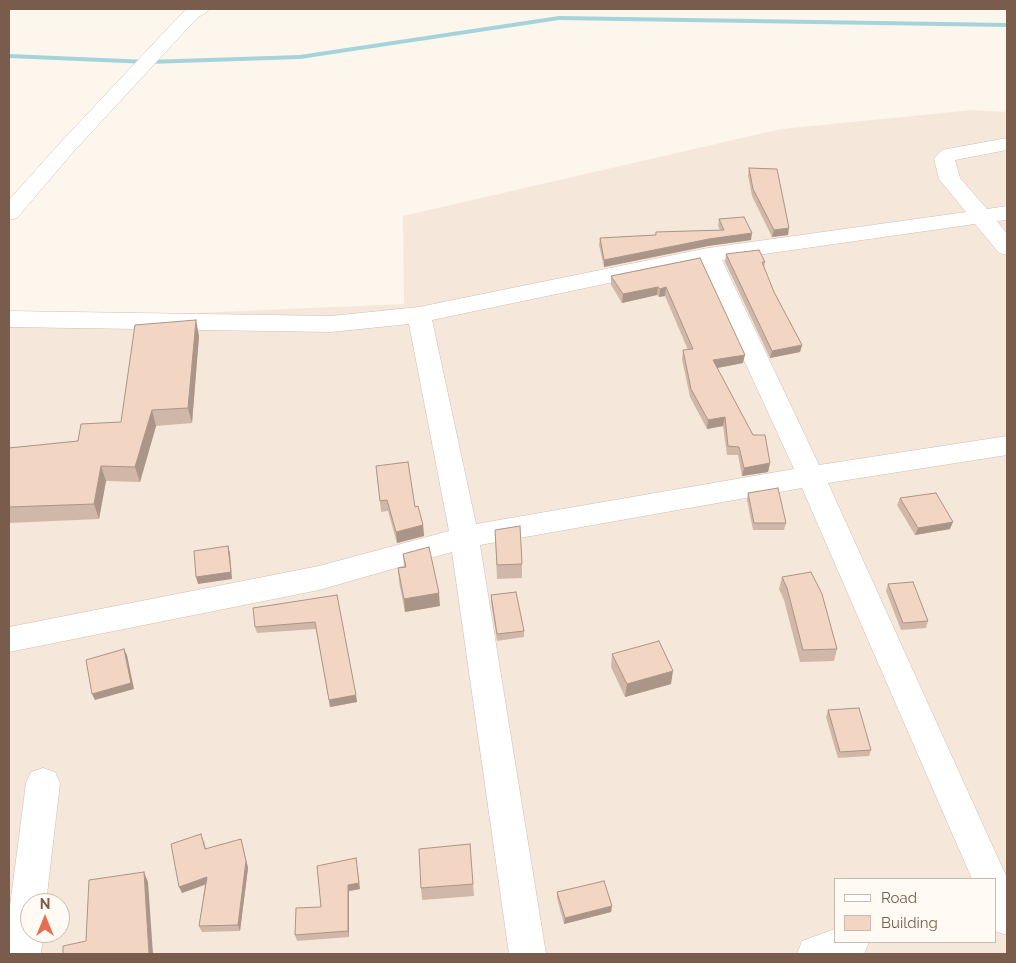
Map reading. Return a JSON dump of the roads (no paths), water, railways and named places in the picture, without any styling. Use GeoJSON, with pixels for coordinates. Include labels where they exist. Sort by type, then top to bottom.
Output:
{"type":"FeatureCollection","features":[{"type":"Feature","properties":{"kind":"street"},"geometry":{"type":"LineString","coordinates":[[9,213],[67,147],[192,13],[200,9]]}},
{"type":"Feature","properties":{"kind":"street"},"geometry":{"type":"LineString","coordinates":[[1007,144],[949,154],[944,159],[950,178],[1007,248]]}},
{"type":"Feature","properties":{"kind":"street"},"geometry":{"type":"LineString","coordinates":[[9,319],[331,324],[419,315],[708,254],[1007,213]]}},
{"type":"Feature","properties":{"kind":"street"},"geometry":{"type":"LineString","coordinates":[[708,254],[810,476],[990,878]]}},
{"type":"Feature","properties":{"kind":"street"},"geometry":{"type":"LineString","coordinates":[[419,315],[464,537],[528,954]]}},
{"type":"Feature","properties":{"kind":"street"},"geometry":{"type":"LineString","coordinates":[[9,640],[319,578],[432,548],[464,537],[810,476],[1007,445]]}},
{"type":"Feature","properties":{"kind":"street"},"geometry":{"type":"LineString","coordinates":[[22,954],[43,783]]}},
{"type":"Feature","properties":{"kind":"street"},"geometry":{"type":"LineString","coordinates":[[996,893],[1007,918]]}},
{"type":"Feature","properties":{"kind":"street"},"geometry":{"type":"LineString","coordinates":[[815,954],[848,943]]}},
{"type":"Feature","properties":{"kind":"waterway"},"geometry":{"type":"LineString","coordinates":[[9,56],[148,62],[300,57],[559,18],[1007,25]]}}]}
